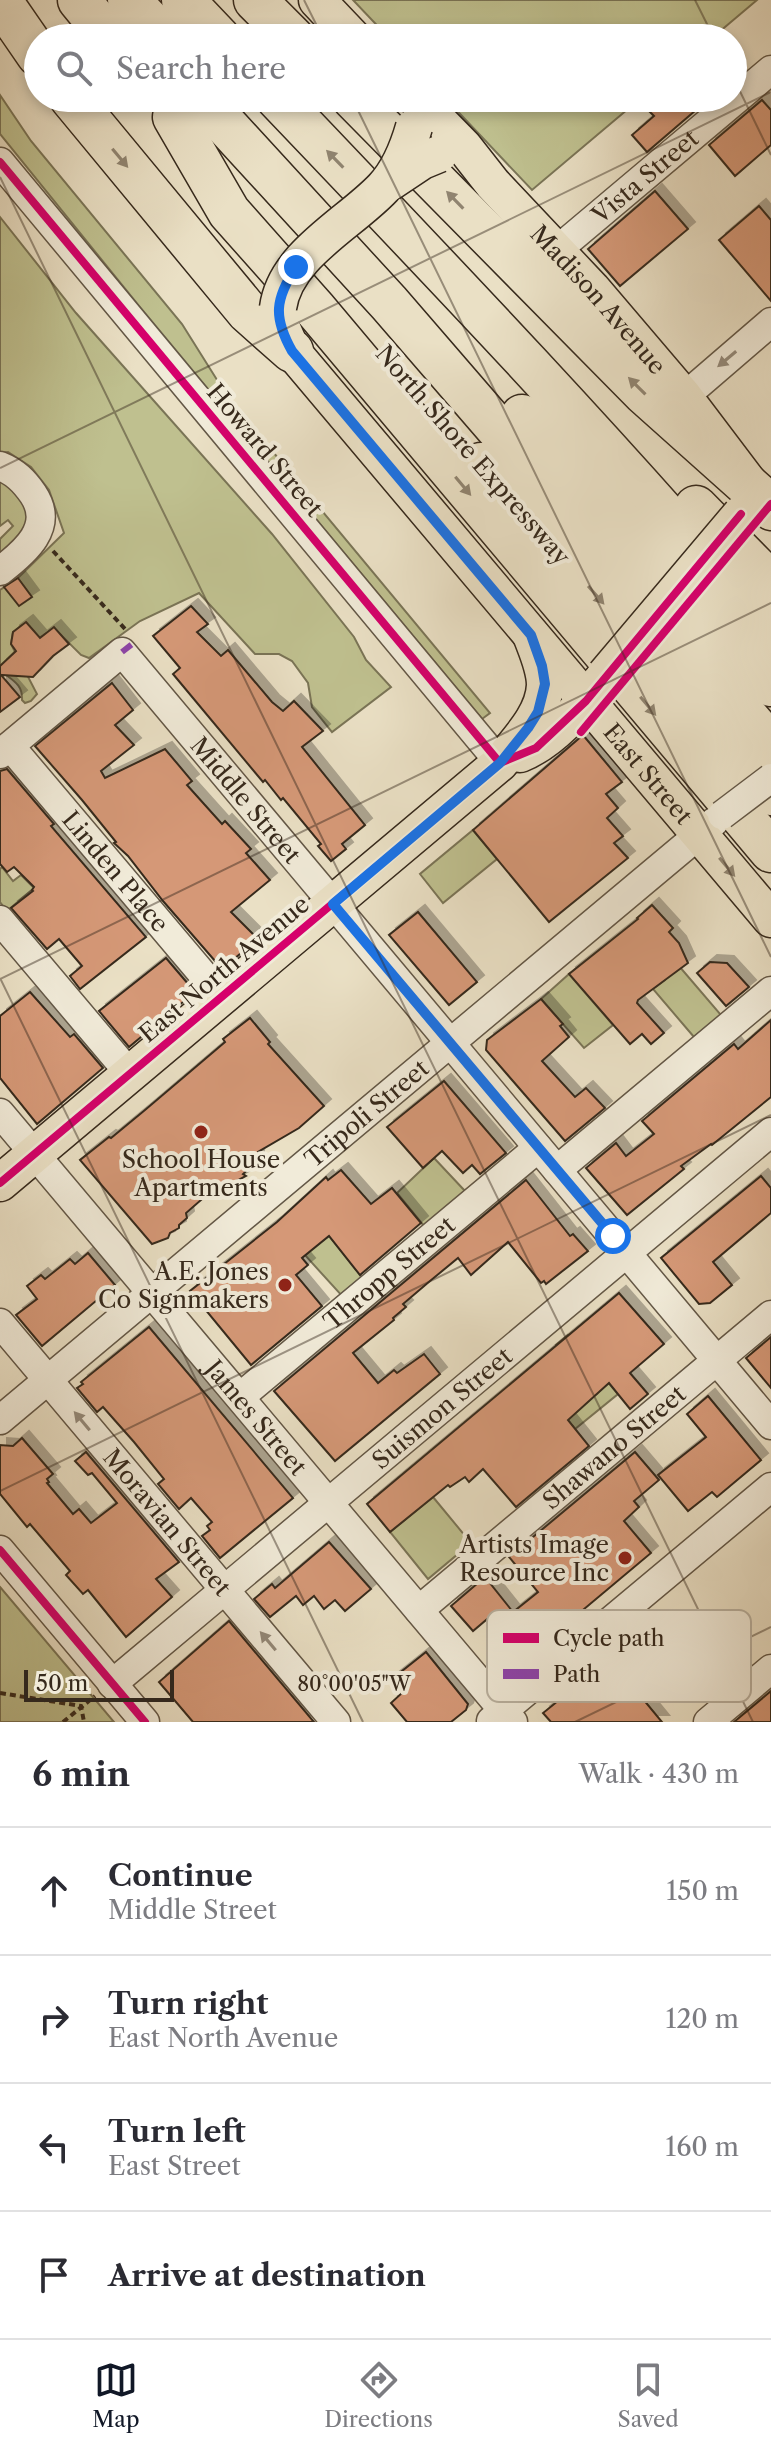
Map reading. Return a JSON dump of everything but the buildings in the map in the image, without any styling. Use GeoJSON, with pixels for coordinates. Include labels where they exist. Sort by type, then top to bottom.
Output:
{"type":"FeatureCollection","features":[{"type":"Feature","properties":{"kind":"highway"},"geometry":{"type":"LineString","coordinates":[[0,0],[24,35]]}},
{"type":"Feature","properties":{"kind":"highway"},"geometry":{"type":"LineString","coordinates":[[79,0],[99,24]]}},
{"type":"Feature","properties":{"kind":"highway"},"geometry":{"type":"LineString","coordinates":[[112,0],[133,24]]}},
{"type":"Feature","properties":{"kind":"highway"},"geometry":{"type":"LineString","coordinates":[[129,0],[152,24]]}},
{"type":"Feature","properties":{"kind":"highway"},"geometry":{"type":"LineString","coordinates":[[183,0],[206,24]]}},
{"type":"Feature","properties":{"kind":"highway"},"geometry":{"type":"LineString","coordinates":[[255,0],[279,24]]}},
{"type":"Feature","properties":{"kind":"highway"},"geometry":{"type":"LineString","coordinates":[[83,112],[248,312],[292,351]]}},
{"type":"Feature","properties":{"kind":"highway"},"geometry":{"type":"LineString","coordinates":[[182,112],[229,212],[316,310],[771,851]]}},
{"type":"Feature","properties":{"kind":"highway","name":"North Shore Expressway"},"geometry":{"type":"LineString","coordinates":[[185,112],[771,794]]}},
{"type":"Feature","properties":{"kind":"highway"},"geometry":{"type":"LineString","coordinates":[[186,112],[389,303],[771,745]]}},
{"type":"Feature","properties":{"kind":"highway"},"geometry":{"type":"LineString","coordinates":[[234,112],[744,652],[771,685]]}},
{"type":"Feature","properties":{"kind":"highway"},"geometry":{"type":"LineString","coordinates":[[290,112],[670,517],[771,635]]}},
{"type":"Feature","properties":{"kind":"highway"},"geometry":{"type":"LineString","coordinates":[[367,112],[644,393],[760,501]]}},
{"type":"Feature","properties":{"kind":"highway"},"geometry":{"type":"LineString","coordinates":[[408,236],[458,265],[771,583]]}},
{"type":"Feature","properties":{"kind":"main road"},"geometry":{"type":"LineString","coordinates":[[317,0],[340,24]]}},
{"type":"Feature","properties":{"kind":"main road","name":"East Street"},"geometry":{"type":"LineString","coordinates":[[411,112],[410,144],[385,186],[296,267],[279,297],[283,335],[292,351],[531,635],[595,688],[711,825],[771,919]]}},
{"type":"Feature","properties":{"kind":"main road","name":"Madison Avenue"},"geometry":{"type":"LineString","coordinates":[[416,112],[464,147],[493,184],[592,289],[684,397],[760,501]]}},
{"type":"Feature","properties":{"kind":"main road"},"geometry":{"type":"LineString","coordinates":[[385,186],[422,161],[439,154],[462,161],[493,184]]}},
{"type":"Feature","properties":{"kind":"main road","name":"East North Avenue"},"geometry":{"type":"LineString","coordinates":[[500,763],[536,748],[595,688],[760,501]]}},
{"type":"Feature","properties":{"kind":"main road","name":"East North Avenue"},"geometry":{"type":"LineString","coordinates":[[0,1183],[500,763],[528,728],[543,696],[542,666],[531,635]]}},
{"type":"Feature","properties":{"kind":"street","name":"Vista Street"},"geometry":{"type":"LineString","coordinates":[[747,90],[771,70]]}},
{"type":"Feature","properties":{"kind":"street","name":"Vista Street"},"geometry":{"type":"LineString","coordinates":[[556,251],[721,112]]}},
{"type":"Feature","properties":{"kind":"street","name":"Howard Street"},"geometry":{"type":"LineString","coordinates":[[0,162],[500,763]]}},
{"type":"Feature","properties":{"kind":"street"},"geometry":{"type":"LineString","coordinates":[[684,397],[771,322]]}},
{"type":"Feature","properties":{"kind":"street"},"geometry":{"type":"LineString","coordinates":[[0,466],[17,475],[38,502],[42,518],[29,547],[0,571]]}},
{"type":"Feature","properties":{"kind":"street"},"geometry":{"type":"LineString","coordinates":[[5,750],[124,641]]}},
{"type":"Feature","properties":{"kind":"street","name":"Middle Street"},"geometry":{"type":"LineString","coordinates":[[124,641],[333,904],[771,1425]]}},
{"type":"Feature","properties":{"kind":"street","name":"Linden Place"},"geometry":{"type":"LineString","coordinates":[[5,750],[222,997]]}},
{"type":"Feature","properties":{"kind":"street","name":"Tripoli Street"},"geometry":{"type":"LineString","coordinates":[[0,1420],[771,778]]}},
{"type":"Feature","properties":{"kind":"street"},"geometry":{"type":"LineString","coordinates":[[0,920],[130,1074]]}},
{"type":"Feature","properties":{"kind":"street"},"geometry":{"type":"LineString","coordinates":[[557,1170],[771,991]]}},
{"type":"Feature","properties":{"kind":"street","name":"James Street"},"geometry":{"type":"LineString","coordinates":[[0,1113],[419,1610],[487,1697]]}},
{"type":"Feature","properties":{"kind":"street","name":"Suismon Street"},"geometry":{"type":"LineString","coordinates":[[104,1690],[771,1132]]}},
{"type":"Feature","properties":{"kind":"street","name":"Thropp Street"},"geometry":{"type":"LineString","coordinates":[[240,1397],[538,1148]]}},
{"type":"Feature","properties":{"kind":"street","name":"Shawano Street"},"geometry":{"type":"LineString","coordinates":[[419,1610],[771,1315]]}},
{"type":"Feature","properties":{"kind":"street","name":"Moravian Street"},"geometry":{"type":"LineString","coordinates":[[0,1323],[336,1722]]}},
{"type":"Feature","properties":{"kind":"street"},"geometry":{"type":"LineString","coordinates":[[628,1610],[771,1487]]}},
{"type":"Feature","properties":{"kind":"street"},"geometry":{"type":"LineString","coordinates":[[0,1550],[104,1690],[145,1722]]}},
{"type":"Feature","properties":{"kind":"street"},"geometry":{"type":"LineString","coordinates":[[751,1686],[771,1669]]}},
{"type":"Feature","properties":{"kind":"street","name":"James Street"},"geometry":{"type":"LineString","coordinates":[[491,1702],[503,1718]]}},
{"type":"Feature","properties":{"kind":"street"},"geometry":{"type":"LineString","coordinates":[[503,1718],[522,1702]]}},
{"type":"Feature","properties":{"kind":"street"},"geometry":{"type":"LineString","coordinates":[[708,1722],[732,1702]]}},
{"type":"Feature","properties":{"kind":"path"},"geometry":{"type":"LineString","coordinates":[[37,534],[124,641]]}},
{"type":"Feature","properties":{"kind":"path"},"geometry":{"type":"LineString","coordinates":[[63,1722],[104,1690]]}},
{"type":"Feature","properties":{"kind":"path"},"geometry":{"type":"LineString","coordinates":[[0,1693],[81,1706]]}},
{"type":"Feature","properties":{"kind":"path"},"geometry":{"type":"LineString","coordinates":[[81,1706],[84,1722]]}},
{"type":"Feature","properties":{"kind":"green space"},"geometry":{"type":"Polygon","coordinates":[[[353,0],[757,0],[729,24],[376,24],[353,0]]]}},
{"type":"Feature","properties":{"kind":"green space"},"geometry":{"type":"Polygon","coordinates":[[[0,95],[31,141],[182,324],[229,399],[490,713],[482,719],[0,134],[0,95]]]}},
{"type":"Feature","properties":{"kind":"green space"},"geometry":{"type":"Polygon","coordinates":[[[458,112],[624,112],[532,190],[458,112]]]}},
{"type":"Feature","properties":{"kind":"green space"},"geometry":{"type":"Polygon","coordinates":[[[0,217],[76,313],[272,534],[354,637],[366,660],[391,687],[332,732],[312,707],[308,683],[292,661],[279,654],[255,654],[199,593],[140,621],[89,658],[81,655],[54,628],[39,638],[29,626],[22,625],[13,632],[11,644],[37,694],[31,701],[25,703],[22,700],[18,686],[0,670],[0,590],[18,578],[64,533],[49,490],[31,467],[8,452],[0,453],[0,217]]]}},
{"type":"Feature","properties":{"kind":"green space"},"geometry":{"type":"Polygon","coordinates":[[[0,472],[36,516],[0,564],[0,539],[13,526],[8,520],[0,526],[0,472]]]}},
{"type":"Feature","properties":{"kind":"green space"},"geometry":{"type":"Polygon","coordinates":[[[473,830],[497,859],[443,903],[420,874],[473,830]]]}},
{"type":"Feature","properties":{"kind":"green space"},"geometry":{"type":"Polygon","coordinates":[[[2,867],[13,881],[21,875],[34,888],[7,911],[0,902],[2,867]]]}},
{"type":"Feature","properties":{"kind":"green space"},"geometry":{"type":"Polygon","coordinates":[[[667,952],[721,1015],[694,1037],[653,989],[665,980],[667,952]]]}},
{"type":"Feature","properties":{"kind":"green space"},"geometry":{"type":"Polygon","coordinates":[[[569,974],[613,1025],[584,1048],[541,999],[569,974]]]}},
{"type":"Feature","properties":{"kind":"green space"},"geometry":{"type":"Polygon","coordinates":[[[434,1158],[465,1191],[424,1226],[397,1193],[434,1158]]]}},
{"type":"Feature","properties":{"kind":"green space"},"geometry":{"type":"Polygon","coordinates":[[[329,1236],[364,1280],[343,1297],[304,1254],[329,1236]]]}},
{"type":"Feature","properties":{"kind":"green space"},"geometry":{"type":"Polygon","coordinates":[[[568,1335],[618,1394],[575,1429],[551,1399],[596,1394],[556,1345],[568,1335]]]}},
{"type":"Feature","properties":{"kind":"green space"},"geometry":{"type":"Polygon","coordinates":[[[433,1497],[471,1543],[428,1579],[390,1532],[433,1497]]]}},
{"type":"Feature","properties":{"kind":"green space"},"geometry":{"type":"Polygon","coordinates":[[[0,1587],[114,1722],[0,1722],[0,1587]]]}},
{"type":"Feature","properties":{"kind":"marked path"},"geometry":{"type":"LineString","coordinates":[[122,652],[136,641]]}},
{"type":"Feature","properties":{"kind":"cycle path"},"geometry":{"type":"LineString","coordinates":[[0,162],[500,763]]}},
{"type":"Feature","properties":{"kind":"cycle path"},"geometry":{"type":"LineString","coordinates":[[581,732],[771,504]]}},
{"type":"Feature","properties":{"kind":"cycle path"},"geometry":{"type":"LineString","coordinates":[[0,1183],[500,763],[536,748],[586,701],[741,514]]}},
{"type":"Feature","properties":{"kind":"cycle path"},"geometry":{"type":"LineString","coordinates":[[0,1550],[145,1722]]}},
{"type":"Feature","properties":{"kind":"place","name":"School House Apartments"},"geometry":{"type":"Point","coordinates":[201,1132]}},
{"type":"Feature","properties":{"kind":"place","name":"A.E. Jones Co Signmakers"},"geometry":{"type":"Point","coordinates":[285,1285]}},
{"type":"Feature","properties":{"kind":"place","name":"Artists Image Resource Inc"},"geometry":{"type":"Point","coordinates":[625,1558]}},
{"type":"Feature","properties":{"kind":"route"},"geometry":{"type":"LineString","coordinates":[[296,267],[279,297],[278,308],[283,335],[292,351],[531,635],[545,684],[538,712],[500,763],[333,904],[613,1236]]}}]}
